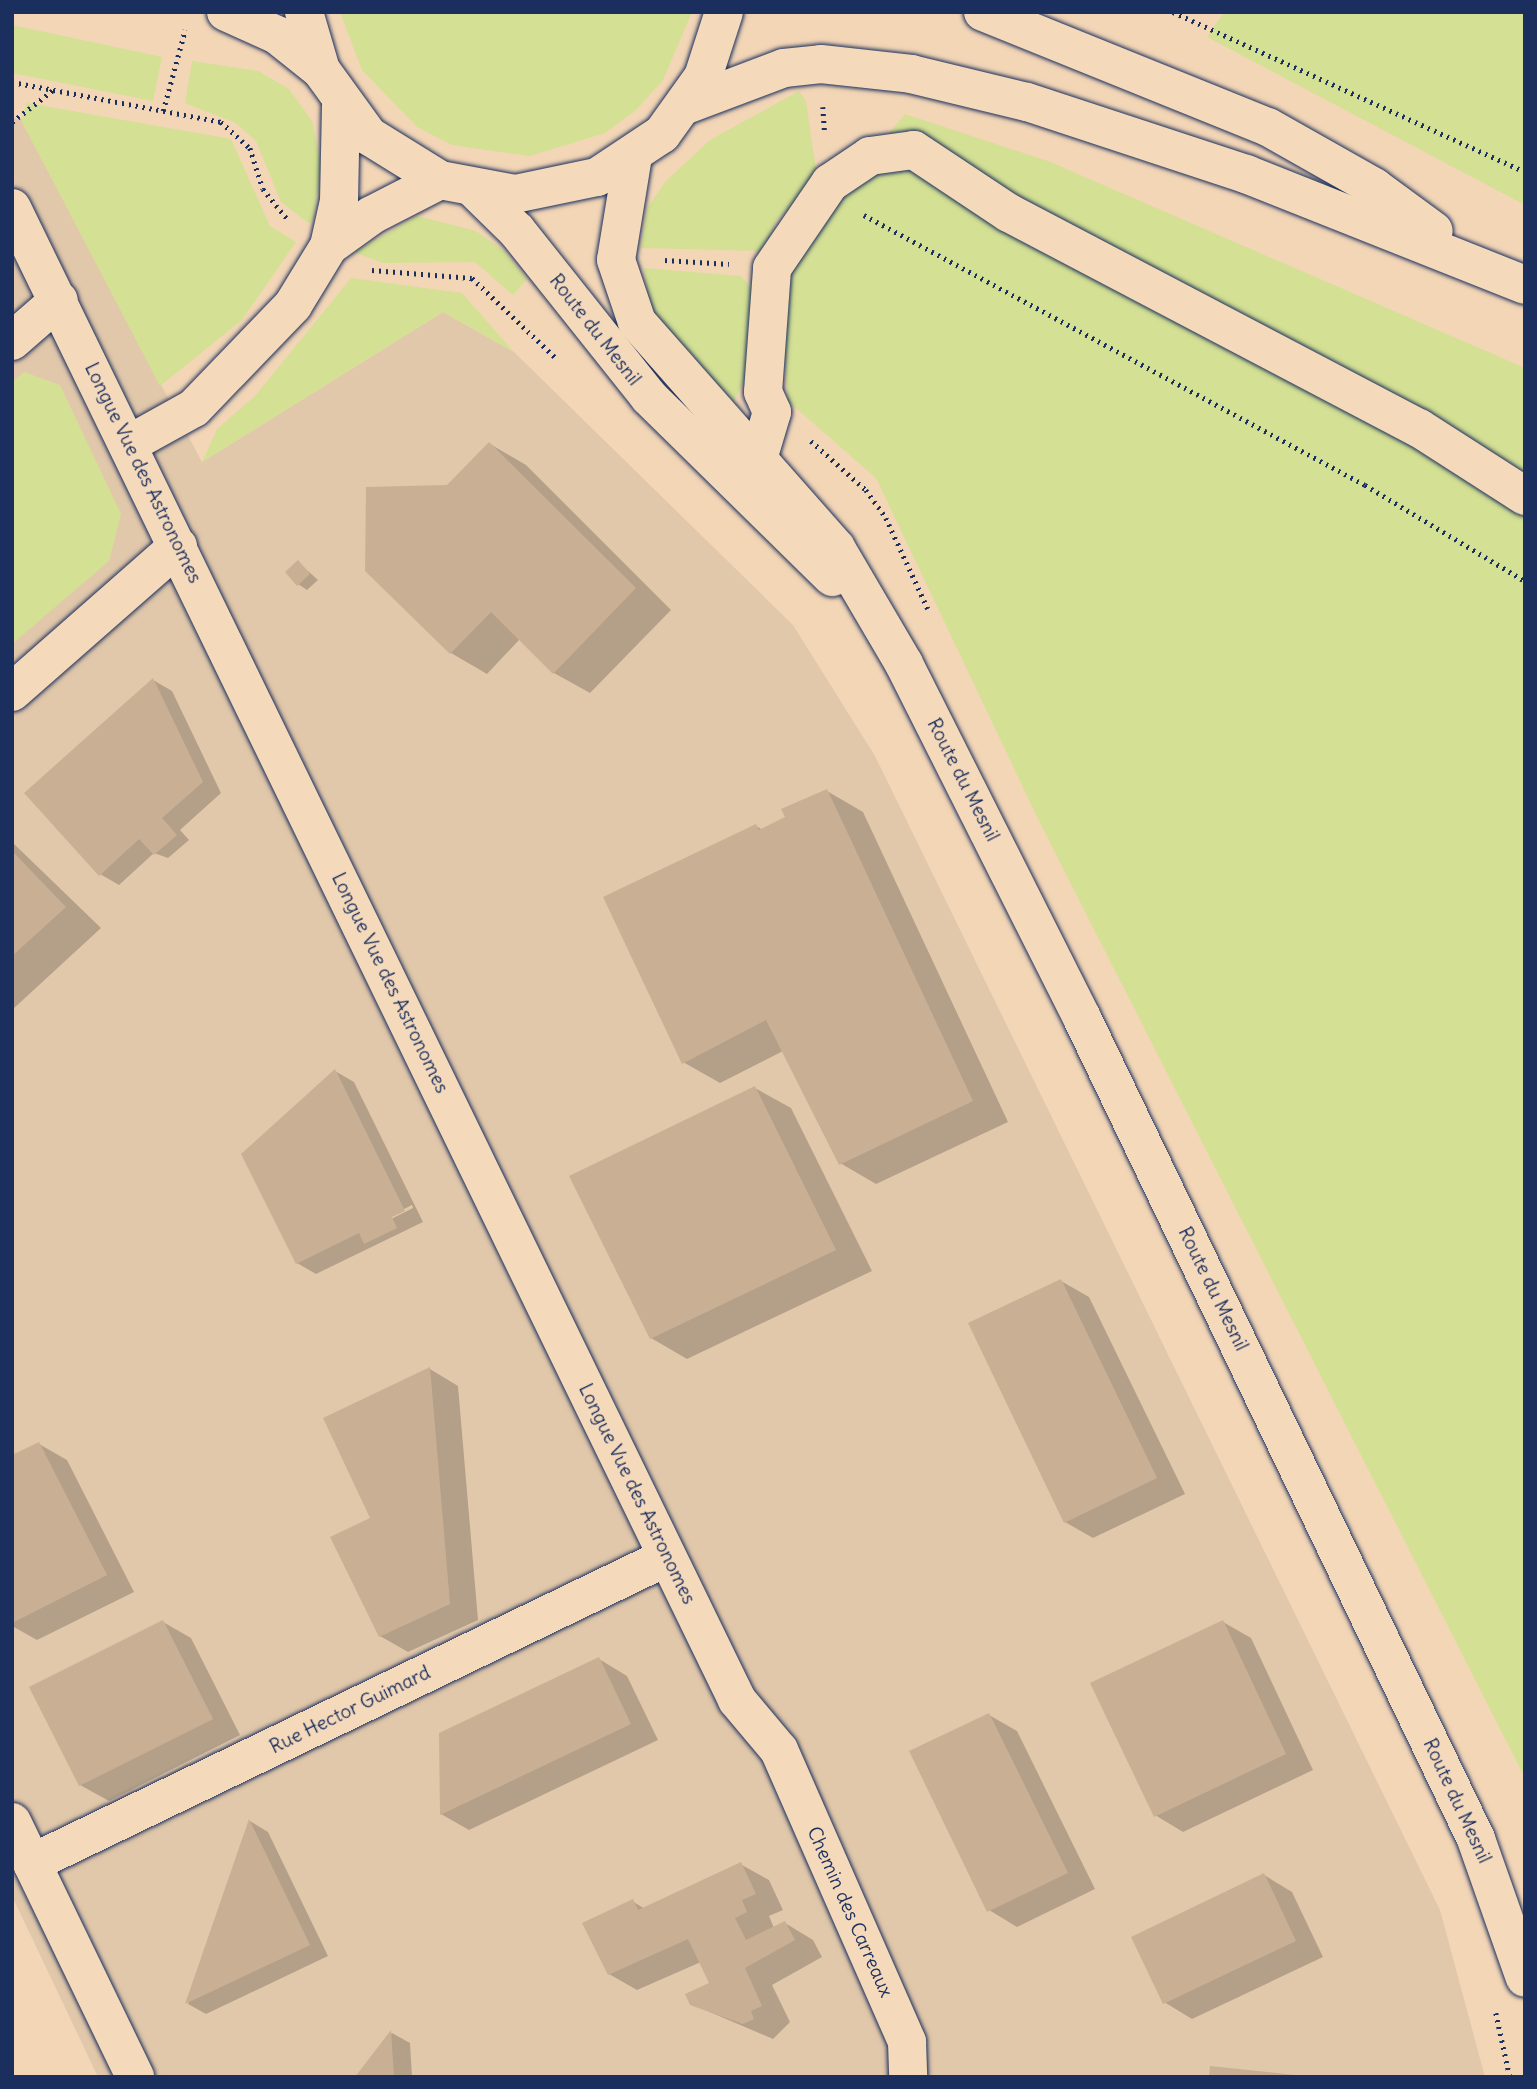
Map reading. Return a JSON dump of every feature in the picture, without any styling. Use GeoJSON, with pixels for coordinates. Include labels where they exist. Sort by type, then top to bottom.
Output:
{"type":"FeatureCollection","features":[{"type":"Feature","properties":{"kind":"street"},"geometry":{"type":"LineString","coordinates":[[226,12],[277,34],[321,70]]}},
{"type":"Feature","properties":{"kind":"street"},"geometry":{"type":"LineString","coordinates":[[304,12],[321,70]]}},
{"type":"Feature","properties":{"kind":"street"},"geometry":{"type":"LineString","coordinates":[[314,237],[457,185],[557,189],[633,156],[686,105],[716,46],[724,12]]}},
{"type":"Feature","properties":{"kind":"street"},"geometry":{"type":"LineString","coordinates":[[983,12],[1268,127],[1374,187],[1475,261]]}},
{"type":"Feature","properties":{"kind":"street"},"geometry":{"type":"LineString","coordinates":[[686,105],[784,68],[821,64],[911,74],[1120,132],[1475,261],[1525,285]]}},
{"type":"Feature","properties":{"kind":"street","name":"Route du Mesnil"},"geometry":{"type":"LineString","coordinates":[[321,70],[341,104],[369,136],[457,185],[517,231],[610,354],[836,548],[874,612],[1088,1030],[1518,1928],[1525,1978]]}},
{"type":"Feature","properties":{"kind":"street"},"geometry":{"type":"LineString","coordinates":[[130,444],[194,408],[252,352],[293,305],[314,237],[340,190],[341,104]]}},
{"type":"Feature","properties":{"kind":"street"},"geometry":{"type":"LineString","coordinates":[[746,470],[772,412],[763,392],[772,268],[822,194],[870,156],[914,150],[1009,213],[1419,428],[1525,496]]}},
{"type":"Feature","properties":{"kind":"street","name":"Route du Mesnil"},"geometry":{"type":"LineString","coordinates":[[633,156],[616,260],[637,322],[746,470]]}},
{"type":"Feature","properties":{"kind":"street","name":"Longue Vue des Astronomes"},"geometry":{"type":"LineString","coordinates":[[12,208],[130,444],[737,1700],[779,1750]]}},
{"type":"Feature","properties":{"kind":"street"},"geometry":{"type":"LineString","coordinates":[[12,341],[59,300]]}},
{"type":"Feature","properties":{"kind":"street"},"geometry":{"type":"LineString","coordinates":[[12,692],[178,546]]}},
{"type":"Feature","properties":{"kind":"street","name":"Rue Hector Guimard"},"geometry":{"type":"LineString","coordinates":[[32,1863],[667,1558]]}},
{"type":"Feature","properties":{"kind":"street","name":"Chemin des Carreaux"},"geometry":{"type":"LineString","coordinates":[[779,1750],[907,2042],[908,2077]]}},
{"type":"Feature","properties":{"kind":"street"},"geometry":{"type":"LineString","coordinates":[[12,1822],[135,2077]]}},
{"type":"Feature","properties":{"kind":"path"},"geometry":{"type":"LineString","coordinates":[[1172,12],[1525,172]]}},
{"type":"Feature","properties":{"kind":"path"},"geometry":{"type":"LineString","coordinates":[[163,111],[186,26]]}},
{"type":"Feature","properties":{"kind":"path"},"geometry":{"type":"LineString","coordinates":[[12,82],[163,111],[237,131],[270,202],[314,237]]}},
{"type":"Feature","properties":{"kind":"path"},"geometry":{"type":"LineString","coordinates":[[12,122],[53,90]]}},
{"type":"Feature","properties":{"kind":"path"},"geometry":{"type":"LineString","coordinates":[[822,194],[1366,485],[1525,581]]}},
{"type":"Feature","properties":{"kind":"path"},"geometry":{"type":"LineString","coordinates":[[654,260],[772,268]]}},
{"type":"Feature","properties":{"kind":"path"},"geometry":{"type":"LineString","coordinates":[[363,267],[472,278],[513,313]]}},
{"type":"Feature","properties":{"kind":"path"},"geometry":{"type":"LineString","coordinates":[[772,412],[833,459],[886,518]]}},
{"type":"Feature","properties":{"kind":"shaded area"},"geometry":{"type":"Polygon","coordinates":[[[12,117],[21,120],[202,462],[443,312],[514,352],[793,625],[875,756],[1440,1910],[1485,2077],[98,2077],[12,1896],[12,117]]]}},
{"type":"Feature","properties":{"kind":"green space"},"geometry":{"type":"Polygon","coordinates":[[[340,12],[692,12],[663,80],[636,110],[605,133],[530,156],[452,145],[417,127],[362,70],[340,12]]]}},
{"type":"Feature","properties":{"kind":"green space"},"geometry":{"type":"Polygon","coordinates":[[[1224,12],[1525,12],[1525,205],[1207,37],[1224,12]]]}},
{"type":"Feature","properties":{"kind":"green space"},"geometry":{"type":"Polygon","coordinates":[[[12,25],[162,57],[153,101],[12,73],[12,25]]]}},
{"type":"Feature","properties":{"kind":"green space"},"geometry":{"type":"Polygon","coordinates":[[[192,61],[258,71],[289,89],[312,121],[322,166],[313,220],[308,223],[281,202],[256,141],[236,123],[185,103],[192,61]]]}},
{"type":"Feature","properties":{"kind":"green space"},"geometry":{"type":"Polygon","coordinates":[[[799,91],[806,101],[816,170],[804,194],[776,221],[764,251],[641,248],[647,208],[666,181],[710,140],[799,91]]]}},
{"type":"Feature","properties":{"kind":"green space"},"geometry":{"type":"Polygon","coordinates":[[[27,103],[231,139],[270,226],[296,242],[242,320],[160,386],[21,120],[27,103]]]}},
{"type":"Feature","properties":{"kind":"green space"},"geometry":{"type":"Polygon","coordinates":[[[905,114],[1048,161],[1525,368],[1525,1778],[1040,823],[876,478],[788,401],[782,320],[798,244],[905,114]]]}},
{"type":"Feature","properties":{"kind":"green space"},"geometry":{"type":"Polygon","coordinates":[[[417,216],[476,231],[504,251],[527,279],[513,295],[475,262],[383,263],[354,252],[417,216]]]}},
{"type":"Feature","properties":{"kind":"green space"},"geometry":{"type":"Polygon","coordinates":[[[644,268],[741,276],[752,288],[750,368],[734,401],[669,339],[649,304],[644,268]]]}},
{"type":"Feature","properties":{"kind":"green space"},"geometry":{"type":"Polygon","coordinates":[[[351,278],[462,293],[514,352],[443,312],[202,462],[217,429],[255,396],[351,278]]]}},
{"type":"Feature","properties":{"kind":"green space"},"geometry":{"type":"Polygon","coordinates":[[[24,372],[60,385],[121,514],[109,561],[12,644],[12,382],[24,372]]]}},
{"type":"Feature","properties":{"kind":"building"},"geometry":{"type":"Polygon","coordinates":[[[489,442],[636,588],[553,674],[491,612],[450,654],[365,571],[366,487],[447,485],[489,442]]]}},
{"type":"Feature","properties":{"kind":"building"},"geometry":{"type":"Polygon","coordinates":[[[298,560],[310,574],[297,586],[285,572],[298,560]]]}},
{"type":"Feature","properties":{"kind":"building"},"geometry":{"type":"Polygon","coordinates":[[[153,678],[203,782],[162,818],[177,835],[154,855],[139,839],[99,876],[24,793],[153,678]]]}},
{"type":"Feature","properties":{"kind":"building"},"geometry":{"type":"Polygon","coordinates":[[[827,789],[973,1101],[839,1165],[766,1020],[682,1064],[603,897],[756,824],[759,830],[785,817],[781,809],[827,789]]]}},
{"type":"Feature","properties":{"kind":"building"},"geometry":{"type":"Polygon","coordinates":[[[12,851],[66,907],[12,956],[12,851]]]}},
{"type":"Feature","properties":{"kind":"building"},"geometry":{"type":"Polygon","coordinates":[[[335,1069],[405,1211],[392,1217],[397,1228],[364,1244],[359,1233],[296,1264],[241,1154],[335,1069]]]}},
{"type":"Feature","properties":{"kind":"building"},"geometry":{"type":"Polygon","coordinates":[[[755,1086],[836,1250],[650,1339],[569,1176],[755,1086]]]}},
{"type":"Feature","properties":{"kind":"building"},"geometry":{"type":"Polygon","coordinates":[[[1061,1279],[1157,1478],[1064,1523],[968,1323],[1061,1279]]]}},
{"type":"Feature","properties":{"kind":"building"},"geometry":{"type":"Polygon","coordinates":[[[430,1367],[450,1604],[379,1637],[330,1537],[370,1518],[323,1418],[430,1367]]]}},
{"type":"Feature","properties":{"kind":"building"},"geometry":{"type":"Polygon","coordinates":[[[39,1442],[107,1575],[12,1623],[12,1455],[39,1442]]]}},
{"type":"Feature","properties":{"kind":"building"},"geometry":{"type":"Polygon","coordinates":[[[163,1620],[213,1719],[79,1786],[29,1687],[163,1620]]]}},
{"type":"Feature","properties":{"kind":"building"},"geometry":{"type":"Polygon","coordinates":[[[1223,1620],[1286,1754],[1154,1817],[1090,1683],[1223,1620]]]}},
{"type":"Feature","properties":{"kind":"building"},"geometry":{"type":"Polygon","coordinates":[[[599,1657],[631,1724],[440,1815],[439,1733],[599,1657]]]}},
{"type":"Feature","properties":{"kind":"building"},"geometry":{"type":"Polygon","coordinates":[[[989,1713],[1068,1873],[987,1912],[909,1751],[989,1713]]]}},
{"type":"Feature","properties":{"kind":"building"},"geometry":{"type":"Polygon","coordinates":[[[249,1819],[310,1945],[185,2004],[249,1819]]]}},
{"type":"Feature","properties":{"kind":"building"},"geometry":{"type":"Polygon","coordinates":[[[741,1862],[756,1894],[742,1900],[747,1912],[735,1918],[746,1940],[785,1921],[795,1940],[745,1968],[762,2006],[751,2011],[754,2019],[743,2024],[690,2005],[685,1994],[709,1983],[688,1939],[608,1975],[582,1923],[633,1899],[638,1910],[741,1862]]]}},
{"type":"Feature","properties":{"kind":"building"},"geometry":{"type":"Polygon","coordinates":[[[1264,1873],[1296,1941],[1163,2004],[1131,1937],[1264,1873]]]}},
{"type":"Feature","properties":{"kind":"building"},"geometry":{"type":"Polygon","coordinates":[[[391,2030],[394,2077],[355,2077],[391,2030]]]}},
{"type":"Feature","properties":{"kind":"building"},"geometry":{"type":"Polygon","coordinates":[[[1210,2066],[1295,2075],[1295,2077],[1209,2077],[1210,2066]]]}}]}
